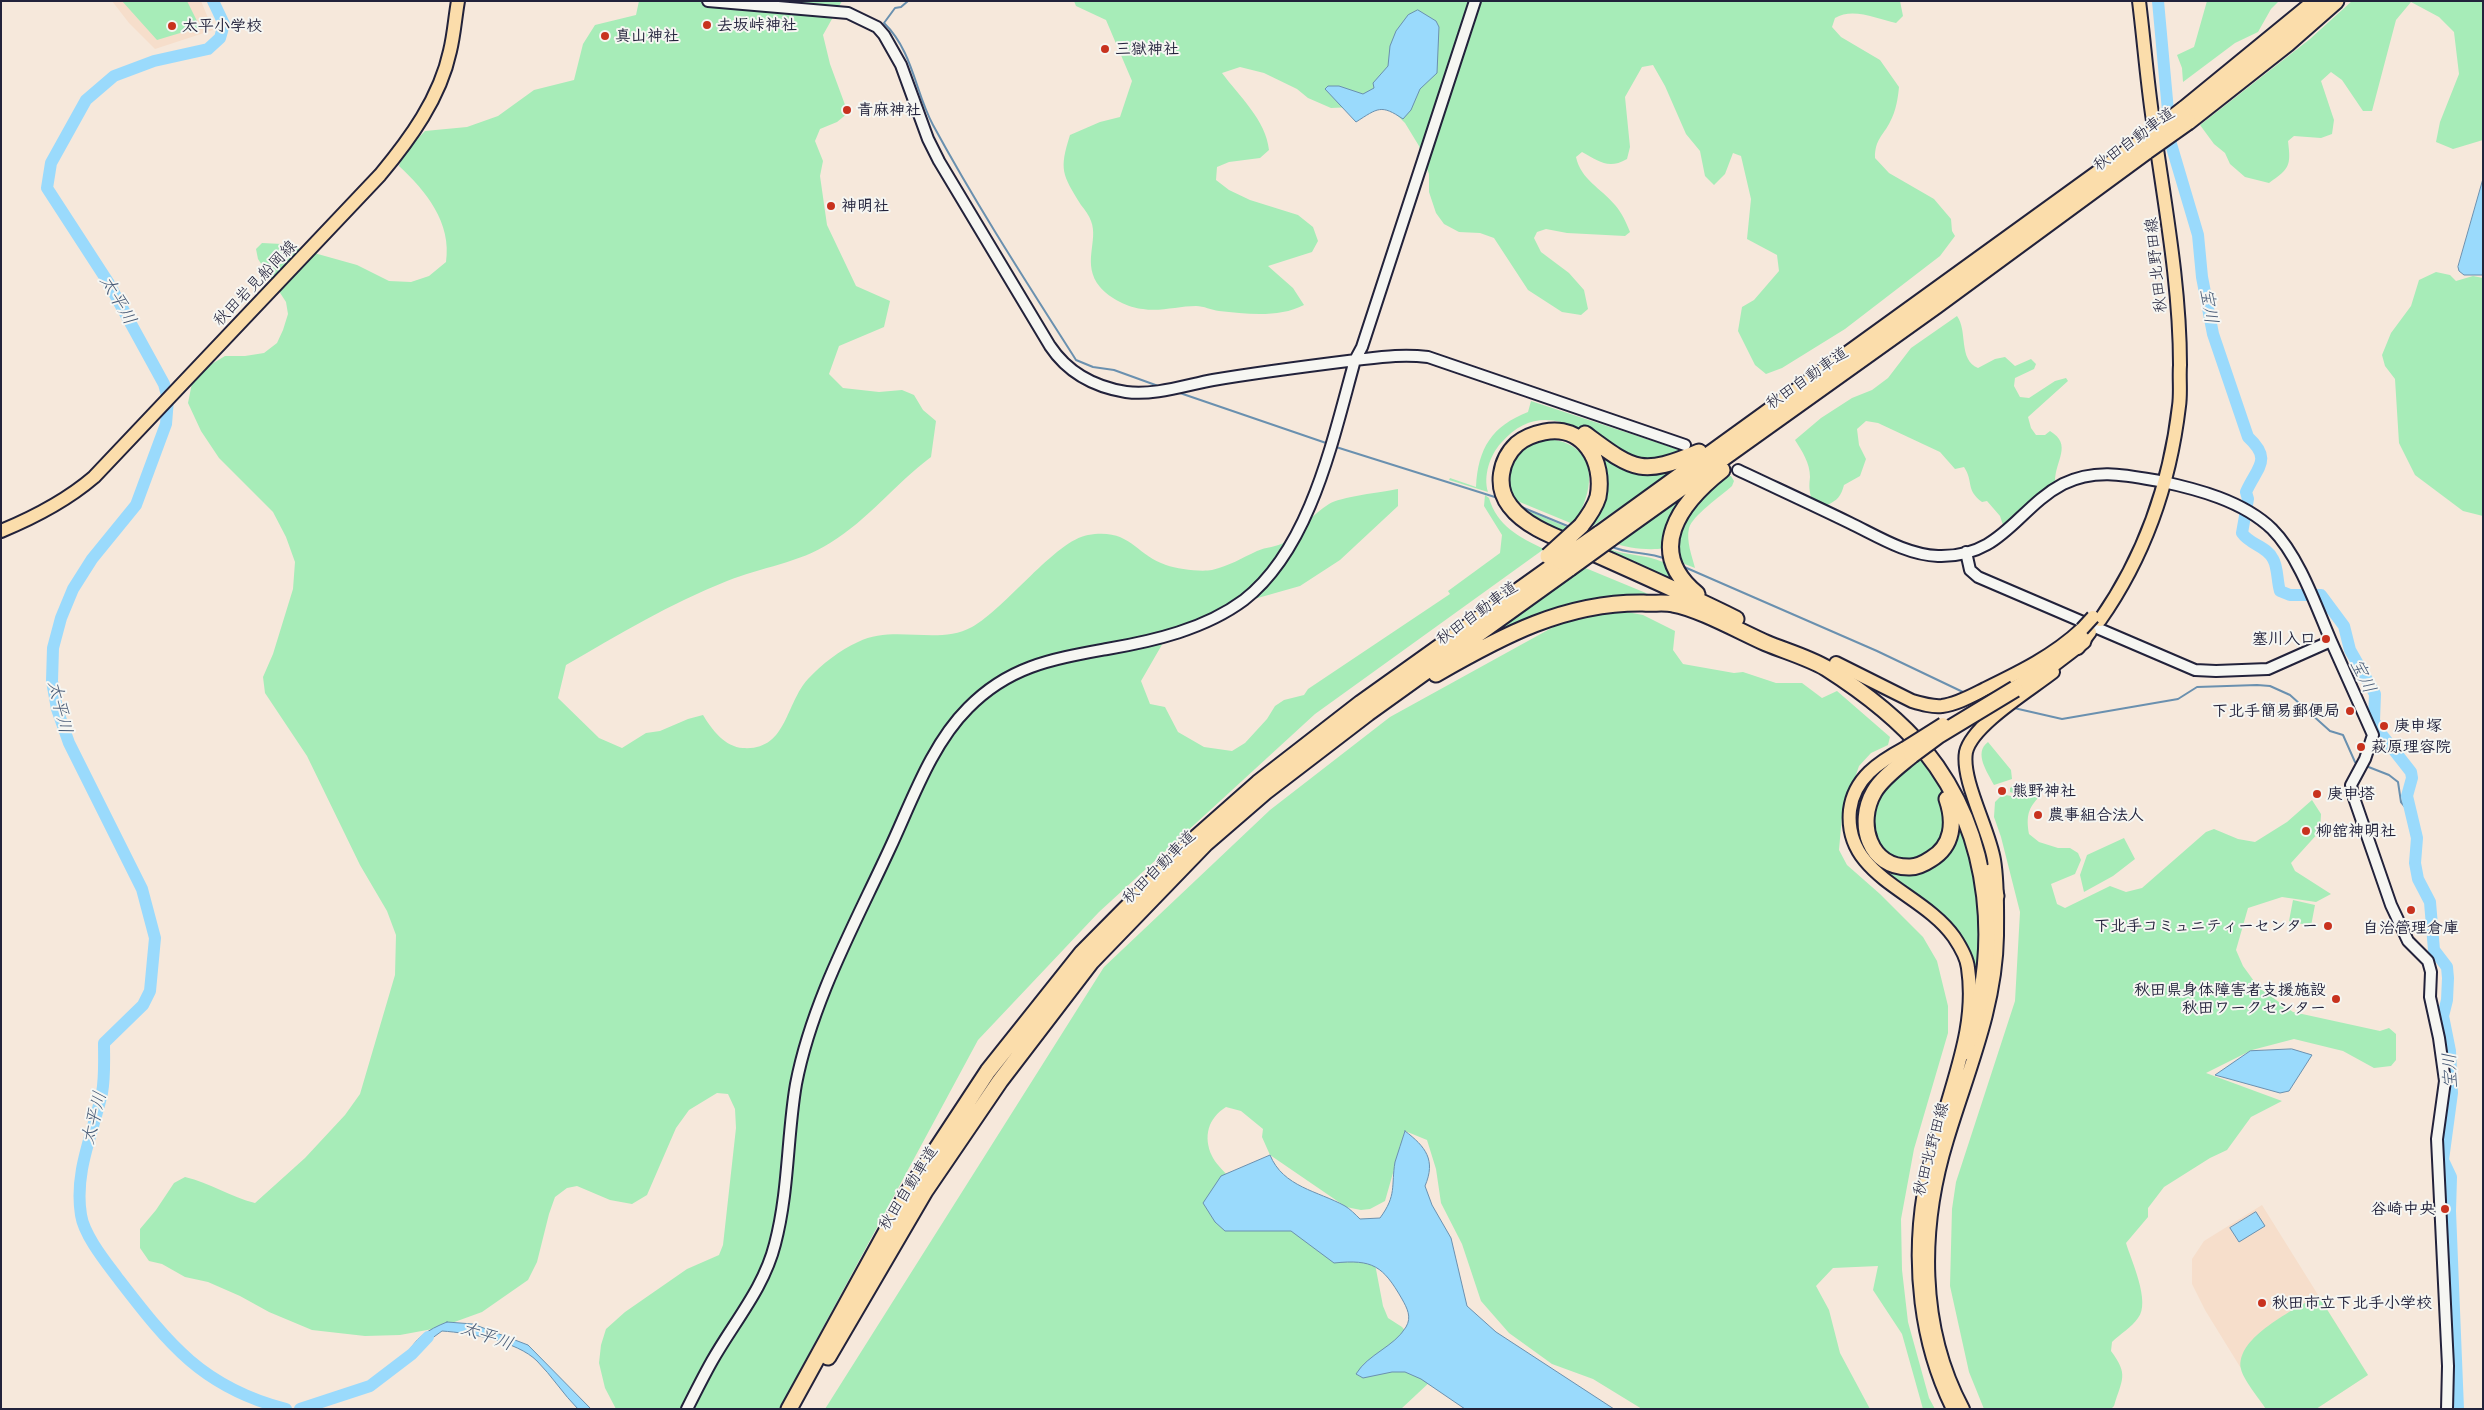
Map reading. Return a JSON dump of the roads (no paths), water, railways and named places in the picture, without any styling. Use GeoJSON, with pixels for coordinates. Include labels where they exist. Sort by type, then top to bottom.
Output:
{"type":"FeatureCollection","features":[{"type":"Feature","properties":{"kind":"highway","name":"秋田自動車道"},"geometry":{"type":"LineString","coordinates":[[2186,116],[2316,1]]}},
{"type":"Feature","properties":{"kind":"highway","name":"秋田自動車道"},"geometry":{"type":"LineString","coordinates":[[789,1409],[906,1194],[988,1071],[1082,953],[1198,836],[1258,783],[1320,734],[1559,562],[1604,536],[1807,400],[2186,116],[2287,44],[2336,1]]}},
{"type":"Feature","properties":{"kind":"highway","name":"秋田自動車道"},"geometry":{"type":"LineString","coordinates":[[1604,536],[1728,440],[2146,146]]}},
{"type":"Feature","properties":{"kind":"highway"},"geometry":{"type":"LineString","coordinates":[[1713,607],[1684,583],[1674,570],[1670,545],[1680,514],[1711,478],[1774,430],[1807,400]]}},
{"type":"Feature","properties":{"kind":"highway"},"geometry":{"type":"LineString","coordinates":[[1693,611],[1652,586],[1542,536],[1518,523],[1505,510],[1498,496],[1494,485],[1496,465],[1502,451],[1512,438],[1530,427],[1540,424],[1556,423],[1569,426],[1586,434],[1628,464],[1643,469],[1681,461],[1728,440]]}},
{"type":"Feature","properties":{"kind":"highway"},"geometry":{"type":"LineString","coordinates":[[1559,562],[1582,526],[1598,498],[1600,479],[1598,464],[1593,453],[1583,441],[1571,433],[1554,430],[1533,434],[1518,444],[1507,456],[1501,470],[1504,497],[1516,513],[1546,531],[1713,607],[1836,663],[1880,693],[1912,722],[1952,774],[1967,802],[1981,838],[1996,896]]}},
{"type":"Feature","properties":{"kind":"highway","name":"秋田自動車道"},"geometry":{"type":"LineString","coordinates":[[799,1409],[853,1311],[925,1191],[1000,1081],[1091,962],[1206,843],[1265,792],[1559,562]]}},
{"type":"Feature","properties":{"kind":"highway"},"geometry":{"type":"LineString","coordinates":[[1368,713],[1478,650],[1547,618],[1579,609],[1618,603],[1674,604],[1824,667],[1876,703],[1914,751],[1945,791],[1953,814],[1947,844],[1938,855],[1923,864],[1910,867],[1887,862],[1878,855],[1867,840],[1864,820],[1868,805],[1875,791],[1914,751],[2062,658],[2085,634]]}},
{"type":"Feature","properties":{"kind":"highway"},"geometry":{"type":"LineString","coordinates":[[1914,751],[1943,777],[1964,818],[1984,883],[1986,953],[1983,984],[1973,1027],[1964,1052]]}},
{"type":"Feature","properties":{"kind":"main road","name":"秋田岩見船岡線"},"geometry":{"type":"LineString","coordinates":[[1,531],[43,513],[78,490],[380,175],[411,134],[431,103],[450,52],[458,1]]}},
{"type":"Feature","properties":{"kind":"main road","name":"秋田北野田線"},"geometry":{"type":"LineString","coordinates":[[2085,634],[2117,587],[2150,523],[2163,482],[2179,405],[2180,330],[2171,244],[2152,120],[2139,1]]}},
{"type":"Feature","properties":{"kind":"main road"},"geometry":{"type":"LineString","coordinates":[[1836,663],[1912,701],[1924,705],[1940,706],[2014,687]]}},
{"type":"Feature","properties":{"kind":"main road","name":"秋田北野田線"},"geometry":{"type":"LineString","coordinates":[[1963,1409],[1944,1364],[1934,1326],[1929,1290],[1930,1226],[1936,1186],[1946,1142],[1974,1059],[1991,994],[1997,937],[1992,851],[1969,783],[1966,753],[1973,738],[2014,687]]}},
{"type":"Feature","properties":{"kind":"main road","name":"秋田北野田線"},"geometry":{"type":"LineString","coordinates":[[1914,751],[1884,760],[1865,774],[1851,805],[1850,831],[1864,861],[1879,875],[1934,913],[1960,946],[1968,965],[1970,989],[1969,1015],[1964,1052],[1943,1118],[1924,1192],[1919,1264],[1921,1304],[1927,1335],[1934,1362],[1953,1409]]}},
{"type":"Feature","properties":{"kind":"street"},"geometry":{"type":"LineString","coordinates":[[708,1],[848,13],[877,27],[884,35],[901,65],[928,139],[940,161],[1050,346],[1062,361],[1080,376],[1113,389],[1142,392],[1310,365],[1402,354],[1428,357],[1685,445]]}},
{"type":"Feature","properties":{"kind":"street"},"geometry":{"type":"LineString","coordinates":[[687,1409],[712,1359],[750,1301],[775,1245],[790,1152],[796,1085],[819,1006],[937,750],[968,708],[1005,678],[1026,667],[1052,659],[1167,636],[1221,615],[1254,592],[1294,541],[1303,523],[1321,473],[1355,360],[1365,337],[1475,1]]}},
{"type":"Feature","properties":{"kind":"street"},"geometry":{"type":"LineString","coordinates":[[1738,470],[1904,548],[1938,556],[1979,548],[2002,536],[2060,485],[2078,478],[2102,473],[2121,474],[2163,482],[2234,504],[2254,515],[2271,528],[2285,544],[2314,600],[2373,735],[2363,764],[2351,785],[2376,866],[2404,935],[2428,961],[2431,972],[2430,998],[2440,1038],[2444,1081],[2437,1138],[2448,1366],[2447,1409]]}},
{"type":"Feature","properties":{"kind":"street"},"geometry":{"type":"LineString","coordinates":[[1966,552],[1970,570],[1978,577],[2195,670],[2216,672],[2268,669],[2331,641]]}},
{"type":"Feature","properties":{"kind":"water"},"geometry":{"type":"Polygon","coordinates":[[[1418,10],[1436,21],[1439,27],[1437,73],[1420,89],[1411,110],[1403,119],[1389,111],[1380,110],[1356,122],[1325,89],[1328,86],[1339,86],[1363,94],[1374,88],[1373,83],[1388,66],[1390,46],[1396,31],[1408,15],[1418,10]]]}},
{"type":"Feature","properties":{"kind":"water"},"geometry":{"type":"Polygon","coordinates":[[[2483,179],[2483,275],[2464,275],[2459,271],[2458,267],[2483,179]]]}},
{"type":"Feature","properties":{"kind":"water"},"geometry":{"type":"Polygon","coordinates":[[[2292,1049],[2312,1055],[2289,1091],[2280,1093],[2215,1075],[2250,1051],[2292,1049]]]}},
{"type":"Feature","properties":{"kind":"water"},"geometry":{"type":"Polygon","coordinates":[[[1405,1131],[1419,1143],[1427,1155],[1429,1169],[1425,1186],[1432,1205],[1451,1238],[1467,1306],[1496,1332],[1614,1409],[1465,1409],[1421,1379],[1405,1372],[1392,1372],[1363,1378],[1356,1374],[1361,1367],[1395,1340],[1406,1327],[1409,1320],[1407,1309],[1389,1279],[1376,1267],[1368,1264],[1358,1262],[1334,1263],[1291,1231],[1225,1231],[1215,1222],[1203,1203],[1221,1176],[1270,1155],[1283,1174],[1302,1187],[1345,1206],[1360,1219],[1380,1218],[1391,1197],[1395,1162],[1405,1131]]]}},
{"type":"Feature","properties":{"kind":"water"},"geometry":{"type":"Polygon","coordinates":[[[2256,1212],[2265,1226],[2239,1242],[2230,1228],[2256,1212]]]}},
{"type":"Feature","properties":{"kind":"water"},"geometry":{"type":"Polygon","coordinates":[[[447,1322],[473,1324],[528,1345],[591,1409],[578,1409],[537,1361],[528,1354],[506,1343],[492,1339],[442,1331],[405,1358],[417,1340],[433,1328],[447,1322]]]}},
{"type":"Feature","properties":{"kind":"waterway","name":"太平川"},"geometry":{"type":"LineString","coordinates":[[213,1],[224,24],[220,38],[208,49],[154,61],[114,76],[86,100],[51,163],[47,188],[108,282],[164,384],[168,399],[166,424],[136,505],[92,559],[73,589],[61,618],[53,648],[52,681],[57,709],[69,743],[142,889],[155,938],[150,991],[143,1005],[104,1043],[102,1093],[82,1168],[80,1183],[83,1223],[96,1248],[117,1277],[170,1342],[189,1360],[231,1388],[256,1400],[286,1409]]}},
{"type":"Feature","properties":{"kind":"waterway"},"geometry":{"type":"LineString","coordinates":[[908,1],[901,7],[895,8],[884,23],[894,34],[908,59],[933,125],[967,185],[1076,360],[1093,367],[1114,370],[1161,387]]}},
{"type":"Feature","properties":{"kind":"waterway","name":"宝川"},"geometry":{"type":"LineString","coordinates":[[2158,1],[2171,144],[2198,235],[2202,277],[2213,334],[2248,437],[2256,445],[2261,458],[2258,470],[2246,492],[2248,499],[2242,533],[2249,540],[2267,551],[2275,562],[2280,591],[2290,595],[2321,595],[2344,626],[2350,650],[2375,694],[2374,721],[2382,735],[2411,772],[2412,778],[2407,796],[2417,838],[2415,863],[2418,879],[2430,902],[2434,950],[2447,967],[2448,978],[2447,1000],[2443,1016],[2450,1051],[2452,1093],[2443,1160],[2451,1177],[2450,1211],[2458,1409]]}},
{"type":"Feature","properties":{"kind":"waterway"},"geometry":{"type":"LineString","coordinates":[[1177,392],[1329,444]]}},
{"type":"Feature","properties":{"kind":"waterway"},"geometry":{"type":"LineString","coordinates":[[1336,447],[1498,498]]}},
{"type":"Feature","properties":{"kind":"waterway"},"geometry":{"type":"LineString","coordinates":[[1519,506],[1570,527]]}},
{"type":"Feature","properties":{"kind":"waterway"},"geometry":{"type":"LineString","coordinates":[[1610,546],[1624,551],[1666,559]]}},
{"type":"Feature","properties":{"kind":"waterway"},"geometry":{"type":"LineString","coordinates":[[1682,566],[1877,651],[1965,693]]}},
{"type":"Feature","properties":{"kind":"waterway"},"geometry":{"type":"LineString","coordinates":[[2014,708],[2062,719],[2178,699],[2197,687],[2270,686],[2290,695],[2330,731],[2343,735],[2355,762],[2359,764]]}},
{"type":"Feature","properties":{"kind":"waterway"},"geometry":{"type":"LineString","coordinates":[[2366,766],[2389,775],[2398,782],[2401,802],[2410,813]]}},
{"type":"Feature","properties":{"kind":"waterway","name":"太平川"},"geometry":{"type":"LineString","coordinates":[[300,1409],[370,1386],[412,1354],[428,1337]]}},
{"type":"Feature","properties":{"kind":"place","name":"去坂峠神社"},"geometry":{"type":"Point","coordinates":[707,25]}},
{"type":"Feature","properties":{"kind":"place","name":"太平小学校"},"geometry":{"type":"Point","coordinates":[172,26]}},
{"type":"Feature","properties":{"kind":"place","name":"真山神社"},"geometry":{"type":"Point","coordinates":[605,36]}},
{"type":"Feature","properties":{"kind":"place","name":"三獄神社"},"geometry":{"type":"Point","coordinates":[1105,49]}},
{"type":"Feature","properties":{"kind":"place","name":"青麻神社"},"geometry":{"type":"Point","coordinates":[847,110]}},
{"type":"Feature","properties":{"kind":"place","name":"神明社"},"geometry":{"type":"Point","coordinates":[831,206]}},
{"type":"Feature","properties":{"kind":"place","name":"塞川入口"},"geometry":{"type":"Point","coordinates":[2326,639]}},
{"type":"Feature","properties":{"kind":"place","name":"下北手簡易郵便局"},"geometry":{"type":"Point","coordinates":[2350,711]}},
{"type":"Feature","properties":{"kind":"place","name":"庚申塚"},"geometry":{"type":"Point","coordinates":[2384,726]}},
{"type":"Feature","properties":{"kind":"place","name":"萩原理容院"},"geometry":{"type":"Point","coordinates":[2361,747]}},
{"type":"Feature","properties":{"kind":"place","name":"熊野神社"},"geometry":{"type":"Point","coordinates":[2002,791]}},
{"type":"Feature","properties":{"kind":"place","name":"庚申塔"},"geometry":{"type":"Point","coordinates":[2317,794]}},
{"type":"Feature","properties":{"kind":"place","name":"農事組合法人"},"geometry":{"type":"Point","coordinates":[2038,815]}},
{"type":"Feature","properties":{"kind":"place","name":"柳舘神明社"},"geometry":{"type":"Point","coordinates":[2306,831]}},
{"type":"Feature","properties":{"kind":"place","name":"自治管理倉庫"},"geometry":{"type":"Point","coordinates":[2411,910]}},
{"type":"Feature","properties":{"kind":"place","name":"下北手コミュニティーセンター"},"geometry":{"type":"Point","coordinates":[2328,926]}},
{"type":"Feature","properties":{"kind":"place","name":"秋田県身体障害者支援施設 秋田ワークセンター"},"geometry":{"type":"Point","coordinates":[2336,999]}},
{"type":"Feature","properties":{"kind":"place","name":"谷崎中央"},"geometry":{"type":"Point","coordinates":[2445,1209]}},
{"type":"Feature","properties":{"kind":"place","name":"秋田市立下北手小学校"},"geometry":{"type":"Point","coordinates":[2262,1303]}}]}
